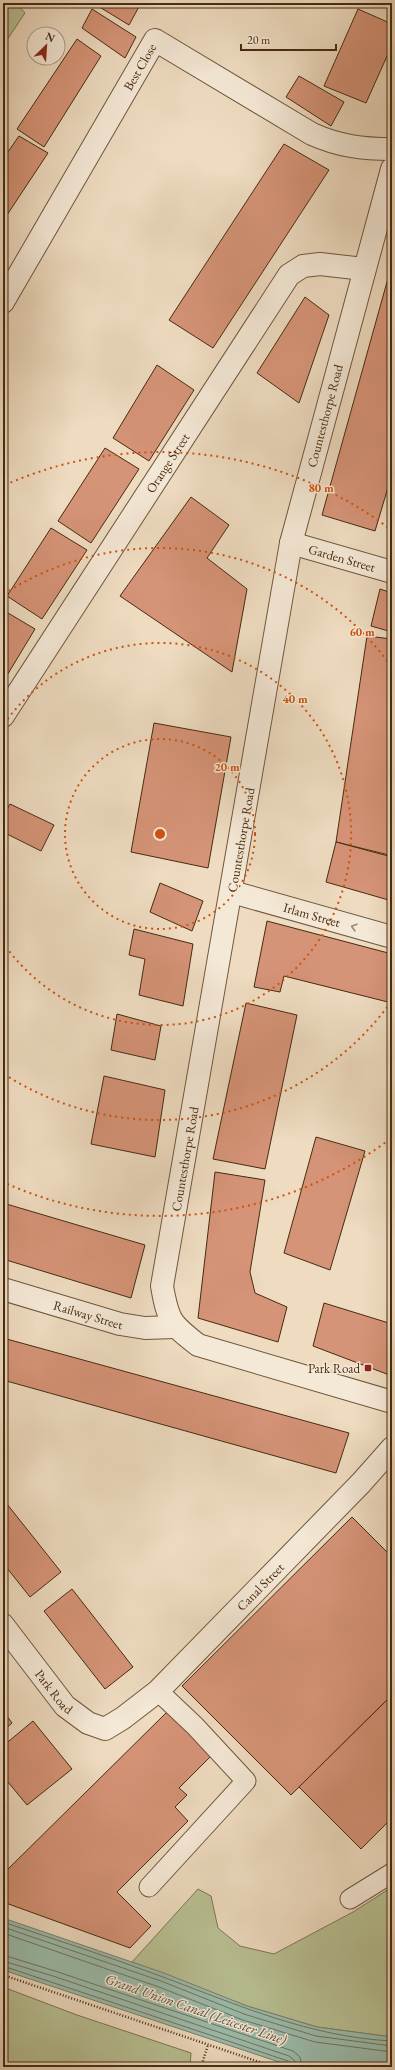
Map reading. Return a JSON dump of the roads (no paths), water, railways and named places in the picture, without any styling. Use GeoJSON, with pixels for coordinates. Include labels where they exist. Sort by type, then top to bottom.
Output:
{"type":"FeatureCollection","features":[{"type":"Feature","properties":{"kind":"street","name":"Best Close"},"geometry":{"type":"LineString","coordinates":[[3,302],[155,40],[312,134],[333,143],[365,149],[392,149]]}},
{"type":"Feature","properties":{"kind":"street","name":"Countesthorpe Road"},"geometry":{"type":"LineString","coordinates":[[175,1327],[166,1308],[162,1286],[232,892],[291,543],[364,269],[388,200],[392,169]]}},
{"type":"Feature","properties":{"kind":"street","name":"Orange Street"},"geometry":{"type":"LineString","coordinates":[[3,716],[289,275],[303,266],[320,264],[364,269]]}},
{"type":"Feature","properties":{"kind":"street","name":"Garden Street"},"geometry":{"type":"LineString","coordinates":[[291,543],[392,572]]}},
{"type":"Feature","properties":{"kind":"street","name":"Irlam Street"},"geometry":{"type":"LineString","coordinates":[[232,892],[392,937]]}},
{"type":"Feature","properties":{"kind":"street","name":"Railway Street"},"geometry":{"type":"LineString","coordinates":[[3,1290],[120,1324],[145,1328],[175,1327]]}},
{"type":"Feature","properties":{"kind":"street"},"geometry":{"type":"LineString","coordinates":[[175,1327],[198,1345],[392,1402]]}},
{"type":"Feature","properties":{"kind":"street","name":"Canal Street"},"geometry":{"type":"LineString","coordinates":[[123,1718],[158,1690],[361,1483],[392,1448]]}},
{"type":"Feature","properties":{"kind":"street","name":"Park Road"},"geometry":{"type":"LineString","coordinates":[[3,1625],[65,1706],[88,1722],[105,1729],[123,1718]]}},
{"type":"Feature","properties":{"kind":"lane"},"geometry":{"type":"LineString","coordinates":[[149,1887],[246,1781],[196,1726],[158,1690]]}},
{"type":"Feature","properties":{"kind":"lane"},"geometry":{"type":"LineString","coordinates":[[350,1899],[392,1873]]}},
{"type":"Feature","properties":{"kind":"water","name":"Grand Union Canal (Leicester Line)"},"geometry":{"type":"Polygon","coordinates":[[[3,1918],[164,1973],[247,2006],[317,2027],[392,2037],[392,2067],[294,2067],[3,1970],[3,1918]]]}},
{"type":"Feature","properties":{"kind":"place","name":"Park Road"},"geometry":{"type":"Point","coordinates":[368,1368]}}]}
